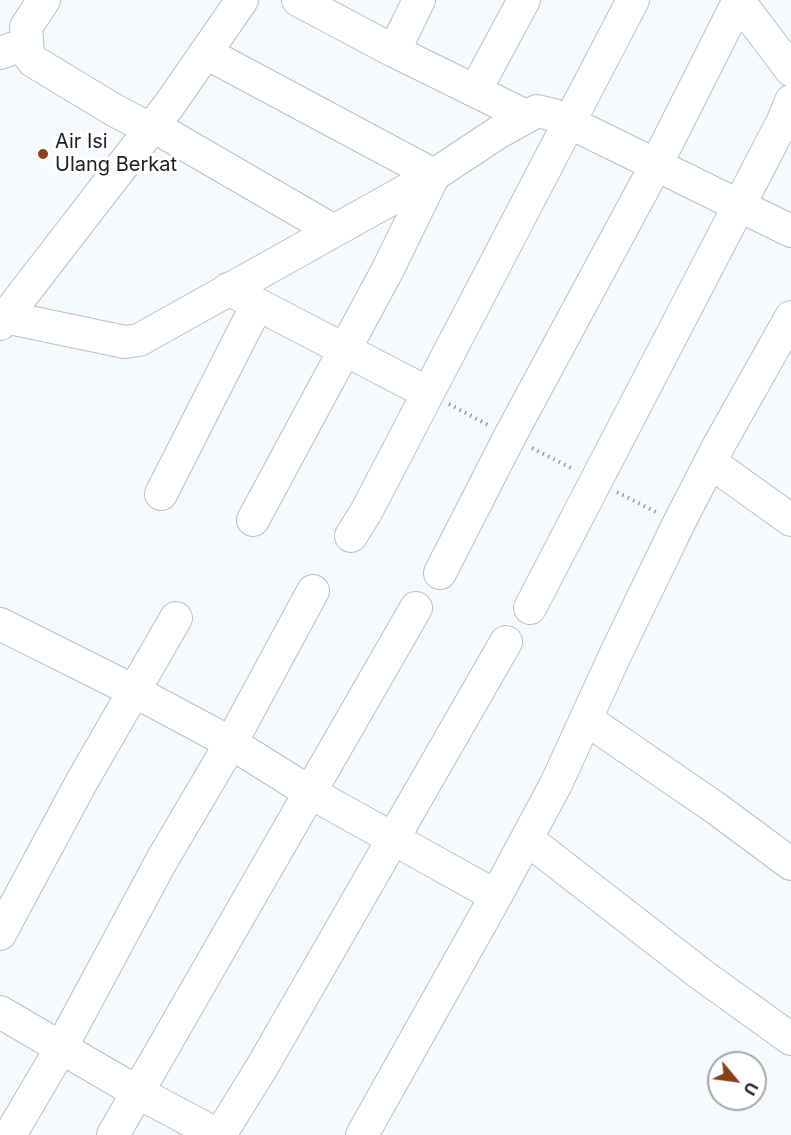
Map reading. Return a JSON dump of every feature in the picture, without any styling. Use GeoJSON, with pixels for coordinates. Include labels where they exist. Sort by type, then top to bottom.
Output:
{"type":"FeatureCollection","features":[{"type":"Feature","properties":{"kind":"street"},"geometry":{"type":"LineString","coordinates":[[44,0],[19,31],[33,61],[114,110],[152,128],[334,231]]}},
{"type":"Feature","properties":{"kind":"street"},"geometry":{"type":"LineString","coordinates":[[242,0],[152,128],[3,320],[132,342],[434,175],[537,111],[545,112],[569,123],[791,231]]}},
{"type":"Feature","properties":{"kind":"street"},"geometry":{"type":"LineString","coordinates":[[298,0],[394,51],[526,116]]}},
{"type":"Feature","properties":{"kind":"street"},"geometry":{"type":"LineString","coordinates":[[394,51],[419,0]]}},
{"type":"Feature","properties":{"kind":"street"},"geometry":{"type":"LineString","coordinates":[[475,91],[524,0]]}},
{"type":"Feature","properties":{"kind":"street"},"geometry":{"type":"LineString","coordinates":[[351,536],[366,512],[633,0]]}},
{"type":"Feature","properties":{"kind":"street"},"geometry":{"type":"LineString","coordinates":[[440,573],[510,436],[656,165],[738,1],[791,70]]}},
{"type":"Feature","properties":{"kind":"street"},"geometry":{"type":"LineString","coordinates":[[206,53],[434,175]]}},
{"type":"Feature","properties":{"kind":"street"},"geometry":{"type":"LineString","coordinates":[[530,608],[791,101]]}},
{"type":"Feature","properties":{"kind":"street"},"geometry":{"type":"LineString","coordinates":[[254,520],[387,271],[434,175]]}},
{"type":"Feature","properties":{"kind":"street"},"geometry":{"type":"LineString","coordinates":[[228,289],[428,393]]}},
{"type":"Feature","properties":{"kind":"street"},"geometry":{"type":"LineString","coordinates":[[161,494],[257,305]]}},
{"type":"Feature","properties":{"kind":"street"},"geometry":{"type":"LineString","coordinates":[[362,1135],[556,784],[710,462],[790,322]]}},
{"type":"Feature","properties":{"kind":"street"},"geometry":{"type":"LineString","coordinates":[[710,462],[791,520]]}},
{"type":"Feature","properties":{"kind":"street"},"geometry":{"type":"LineString","coordinates":[[10,1135],[61,1048],[162,860],[231,742],[314,591]]}},
{"type":"Feature","properties":{"kind":"street"},"geometry":{"type":"LineString","coordinates":[[113,1135],[416,608]]}},
{"type":"Feature","properties":{"kind":"street"},"geometry":{"type":"LineString","coordinates":[[0,934],[81,783],[176,618]]}},
{"type":"Feature","properties":{"kind":"street"},"geometry":{"type":"LineString","coordinates":[[0,624],[231,742],[311,793],[496,896]]}},
{"type":"Feature","properties":{"kind":"street"},"geometry":{"type":"LineString","coordinates":[[0,1012],[137,1092],[219,1135],[262,1067],[506,642]]}},
{"type":"Feature","properties":{"kind":"street"},"geometry":{"type":"LineString","coordinates":[[586,719],[717,809],[791,864]]}},
{"type":"Feature","properties":{"kind":"street"},"geometry":{"type":"LineString","coordinates":[[526,839],[702,975],[791,1039]]}},
{"type":"Feature","properties":{"kind":"path"},"geometry":{"type":"LineString","coordinates":[[428,393],[679,524]]}},
{"type":"Feature","properties":{"kind":"place","name":"Air Isi Ulang Berkat"},"geometry":{"type":"Point","coordinates":[43,154]}}]}
